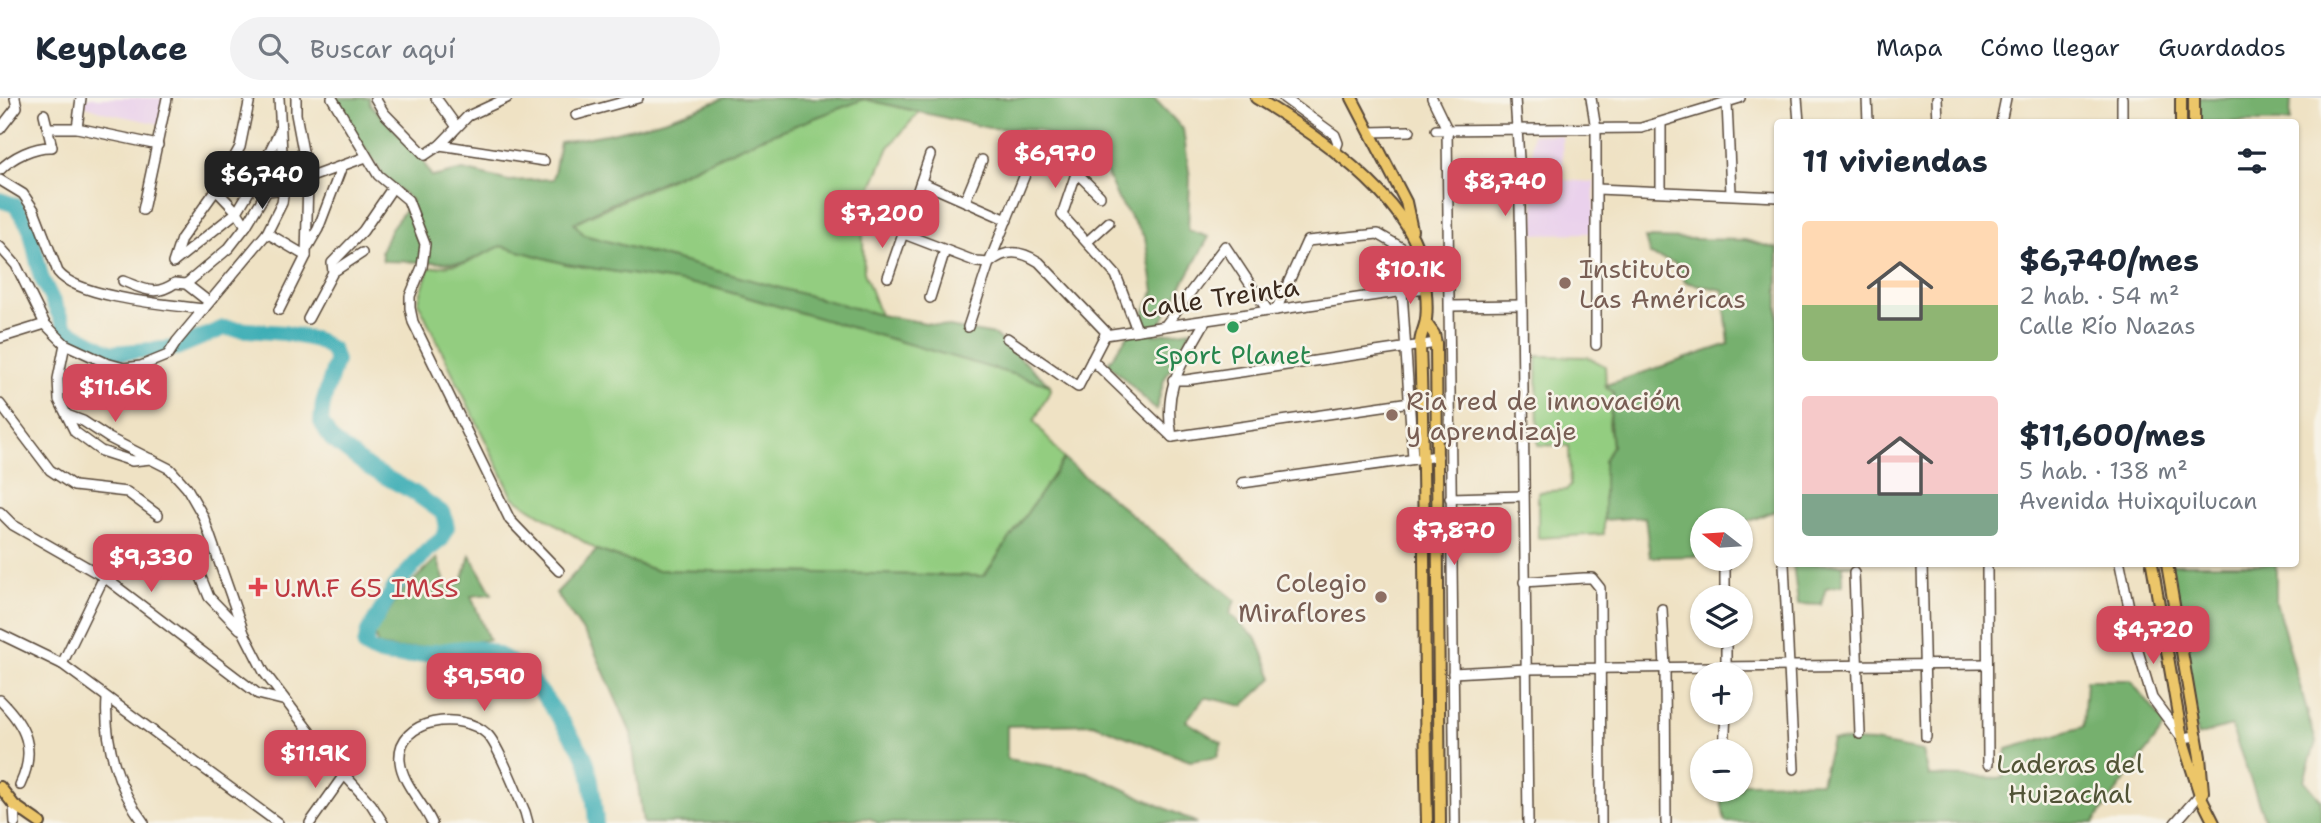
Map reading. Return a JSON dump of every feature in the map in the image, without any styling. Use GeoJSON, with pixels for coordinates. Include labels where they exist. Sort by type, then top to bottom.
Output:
{"type":"FeatureCollection","features":[{"type":"Feature","properties":{"kind":"main road"},"geometry":{"type":"LineString","coordinates":[[1256,98],[1291,118],[1362,173],[1413,236]]}},
{"type":"Feature","properties":{"kind":"main road"},"geometry":{"type":"LineString","coordinates":[[1352,98],[1406,202],[1421,259],[1425,288],[1426,323],[1420,336],[1422,401],[1418,458],[1427,823]]}},
{"type":"Feature","properties":{"kind":"main road"},"geometry":{"type":"LineString","coordinates":[[2181,98],[2181,119]]}},
{"type":"Feature","properties":{"kind":"main road"},"geometry":{"type":"LineString","coordinates":[[2194,98],[2194,119]]}},
{"type":"Feature","properties":{"kind":"main road"},"geometry":{"type":"LineString","coordinates":[[1426,323],[1434,334],[1436,343],[1440,823]]}},
{"type":"Feature","properties":{"kind":"main road"},"geometry":{"type":"LineString","coordinates":[[2153,567],[2182,738],[2214,823]]}},
{"type":"Feature","properties":{"kind":"main road"},"geometry":{"type":"LineString","coordinates":[[2168,567],[2197,736],[2202,795]]}},
{"type":"Feature","properties":{"kind":"main road"},"geometry":{"type":"LineString","coordinates":[[2166,647],[2181,644]]}},
{"type":"Feature","properties":{"kind":"main road"},"geometry":{"type":"LineString","coordinates":[[0,787],[14,805],[40,823]]}},
{"type":"Feature","properties":{"kind":"street"},"geometry":{"type":"LineString","coordinates":[[77,128],[81,98]]}},
{"type":"Feature","properties":{"kind":"street"},"geometry":{"type":"LineString","coordinates":[[143,210],[167,98]]}},
{"type":"Feature","properties":{"kind":"street"},"geometry":{"type":"LineString","coordinates":[[250,98],[240,147],[216,190],[181,239],[173,263],[237,212],[280,130]]}},
{"type":"Feature","properties":{"kind":"street"},"geometry":{"type":"LineString","coordinates":[[0,247],[16,265],[46,324],[65,344],[106,363],[124,368],[141,366],[168,355],[267,233],[282,203],[284,184],[279,98]]}},
{"type":"Feature","properties":{"kind":"street"},"geometry":{"type":"LineString","coordinates":[[296,98],[296,114],[308,178],[306,253]]}},
{"type":"Feature","properties":{"kind":"street"},"geometry":{"type":"LineString","coordinates":[[332,98],[377,175],[408,200],[425,244],[422,267],[410,296],[413,321],[510,520],[559,571]]}},
{"type":"Feature","properties":{"kind":"street"},"geometry":{"type":"LineString","coordinates":[[375,98],[384,113],[425,155],[440,145],[468,116],[507,98]]}},
{"type":"Feature","properties":{"kind":"street"},"geometry":{"type":"LineString","coordinates":[[436,98],[457,127]]}},
{"type":"Feature","properties":{"kind":"street"},"geometry":{"type":"LineString","coordinates":[[576,115],[638,98]]}},
{"type":"Feature","properties":{"kind":"street"},"geometry":{"type":"LineString","coordinates":[[1284,98],[1335,135],[1338,143],[1335,151]]}},
{"type":"Feature","properties":{"kind":"street"},"geometry":{"type":"LineString","coordinates":[[1297,106],[1304,98]]}},
{"type":"Feature","properties":{"kind":"street"},"geometry":{"type":"LineString","coordinates":[[1515,98],[1522,305],[1528,823]]}},
{"type":"Feature","properties":{"kind":"street"},"geometry":{"type":"LineString","coordinates":[[1591,98],[1597,189],[1596,345]]}},
{"type":"Feature","properties":{"kind":"street"},"geometry":{"type":"LineString","coordinates":[[1436,130],[1641,128],[1740,98]]}},
{"type":"Feature","properties":{"kind":"street"},"geometry":{"type":"LineString","coordinates":[[1797,98],[1799,119]]}},
{"type":"Feature","properties":{"kind":"street"},"geometry":{"type":"LineString","coordinates":[[1867,98],[1868,119]]}},
{"type":"Feature","properties":{"kind":"street"},"geometry":{"type":"LineString","coordinates":[[1937,98],[1938,119]]}},
{"type":"Feature","properties":{"kind":"street"},"geometry":{"type":"LineString","coordinates":[[2002,119],[2006,98]]}},
{"type":"Feature","properties":{"kind":"street"},"geometry":{"type":"LineString","coordinates":[[2122,98],[2122,119]]}},
{"type":"Feature","properties":{"kind":"street"},"geometry":{"type":"LineString","coordinates":[[1435,100],[1447,129],[1455,823]]}},
{"type":"Feature","properties":{"kind":"street"},"geometry":{"type":"LineString","coordinates":[[0,130],[16,103]]}},
{"type":"Feature","properties":{"kind":"street"},"geometry":{"type":"LineString","coordinates":[[1727,103],[1731,193]]}},
{"type":"Feature","properties":{"kind":"street"},"geometry":{"type":"LineString","coordinates":[[0,170],[39,146],[52,147],[44,114]]}},
{"type":"Feature","properties":{"kind":"street"},"geometry":{"type":"LineString","coordinates":[[1661,124],[1661,190]]}},
{"type":"Feature","properties":{"kind":"street"},"geometry":{"type":"LineString","coordinates":[[48,128],[77,128],[158,145]]}},
{"type":"Feature","properties":{"kind":"street"},"geometry":{"type":"LineString","coordinates":[[1370,132],[1410,131]]}},
{"type":"Feature","properties":{"kind":"street"},"geometry":{"type":"LineString","coordinates":[[440,145],[544,161]]}},
{"type":"Feature","properties":{"kind":"street"},"geometry":{"type":"LineString","coordinates":[[888,277],[930,155]]}},
{"type":"Feature","properties":{"kind":"street"},"geometry":{"type":"LineString","coordinates":[[186,284],[229,247],[246,226],[267,191],[366,158]]}},
{"type":"Feature","properties":{"kind":"street"},"geometry":{"type":"LineString","coordinates":[[965,201],[982,160]]}},
{"type":"Feature","properties":{"kind":"street"},"geometry":{"type":"LineString","coordinates":[[1080,162],[1062,213],[1063,218],[1088,241],[1116,275],[1137,330]]}},
{"type":"Feature","properties":{"kind":"street"},"geometry":{"type":"LineString","coordinates":[[279,310],[318,229],[342,166]]}},
{"type":"Feature","properties":{"kind":"street"},"geometry":{"type":"LineString","coordinates":[[968,327],[989,263],[1028,167]]}},
{"type":"Feature","properties":{"kind":"street"},"geometry":{"type":"LineString","coordinates":[[1077,173],[1100,196]]}},
{"type":"Feature","properties":{"kind":"street"},"geometry":{"type":"LineString","coordinates":[[0,180],[23,194],[34,210],[63,279],[101,293],[136,300],[206,305]]}},
{"type":"Feature","properties":{"kind":"street"},"geometry":{"type":"LineString","coordinates":[[921,181],[1007,220]]}},
{"type":"Feature","properties":{"kind":"street"},"geometry":{"type":"LineString","coordinates":[[333,272],[332,263],[363,231],[393,187]]}},
{"type":"Feature","properties":{"kind":"street"},"geometry":{"type":"LineString","coordinates":[[1597,189],[1774,197]]}},
{"type":"Feature","properties":{"kind":"street"},"geometry":{"type":"LineString","coordinates":[[216,190],[246,226]]}},
{"type":"Feature","properties":{"kind":"street"},"geometry":{"type":"LineString","coordinates":[[1088,241],[1109,222]]}},
{"type":"Feature","properties":{"kind":"street"},"geometry":{"type":"LineString","coordinates":[[267,233],[306,253]]}},
{"type":"Feature","properties":{"kind":"street"},"geometry":{"type":"LineString","coordinates":[[1166,326],[1225,246],[1272,310],[1307,241],[1378,233],[1421,259]]}},
{"type":"Feature","properties":{"kind":"street"},"geometry":{"type":"LineString","coordinates":[[904,234],[989,263]]}},
{"type":"Feature","properties":{"kind":"street"},"geometry":{"type":"LineString","coordinates":[[930,298],[945,250]]}},
{"type":"Feature","properties":{"kind":"street"},"geometry":{"type":"LineString","coordinates":[[989,263],[998,256],[1017,251],[1039,262],[1105,331],[1078,387],[1007,338]]}},
{"type":"Feature","properties":{"kind":"street"},"geometry":{"type":"LineString","coordinates":[[308,319],[333,272],[362,253]]}},
{"type":"Feature","properties":{"kind":"street"},"geometry":{"type":"LineString","coordinates":[[123,281],[149,292],[165,290],[176,283],[186,284],[206,305]]}},
{"type":"Feature","properties":{"kind":"street","name":"Calle Treinta"},"geometry":{"type":"LineString","coordinates":[[1105,335],[1425,288]]}},
{"type":"Feature","properties":{"kind":"street"},"geometry":{"type":"LineString","coordinates":[[1402,290],[1410,401],[1418,458]]}},
{"type":"Feature","properties":{"kind":"street"},"geometry":{"type":"LineString","coordinates":[[1450,306],[1522,305]]}},
{"type":"Feature","properties":{"kind":"street"},"geometry":{"type":"LineString","coordinates":[[1172,437],[1168,417],[1173,380],[1206,320]]}},
{"type":"Feature","properties":{"kind":"street"},"geometry":{"type":"LineString","coordinates":[[0,338],[46,324]]}},
{"type":"Feature","properties":{"kind":"street"},"geometry":{"type":"LineString","coordinates":[[1173,380],[1436,343]]}},
{"type":"Feature","properties":{"kind":"street"},"geometry":{"type":"LineString","coordinates":[[65,344],[58,379],[59,400],[75,432],[101,451],[132,461],[151,459]]}},
{"type":"Feature","properties":{"kind":"street"},"geometry":{"type":"LineString","coordinates":[[1092,360],[1172,437]]}},
{"type":"Feature","properties":{"kind":"street"},"geometry":{"type":"LineString","coordinates":[[1172,437],[1410,401],[1437,401]]}},
{"type":"Feature","properties":{"kind":"street"},"geometry":{"type":"LineString","coordinates":[[0,404],[50,470],[74,486],[127,492],[158,515]]}},
{"type":"Feature","properties":{"kind":"street"},"geometry":{"type":"LineString","coordinates":[[67,415],[83,421],[109,438],[170,469],[187,488],[203,516],[244,633],[264,672],[383,823]]}},
{"type":"Feature","properties":{"kind":"street"},"geometry":{"type":"LineString","coordinates":[[1242,483],[1437,456]]}},
{"type":"Feature","properties":{"kind":"street"},"geometry":{"type":"LineString","coordinates":[[1450,498],[1523,496]]}},
{"type":"Feature","properties":{"kind":"street"},"geometry":{"type":"LineString","coordinates":[[0,512],[12,526],[104,577],[258,694],[286,701]]}},
{"type":"Feature","properties":{"kind":"street"},"geometry":{"type":"LineString","coordinates":[[187,558],[198,570],[209,597],[244,633]]}},
{"type":"Feature","properties":{"kind":"street"},"geometry":{"type":"LineString","coordinates":[[1784,567],[1794,769]]}},
{"type":"Feature","properties":{"kind":"street"},"geometry":{"type":"LineString","coordinates":[[1922,567],[1926,737]]}},
{"type":"Feature","properties":{"kind":"street"},"geometry":{"type":"LineString","coordinates":[[2121,567],[2138,651],[2152,698],[2182,738],[2197,736]]}},
{"type":"Feature","properties":{"kind":"street"},"geometry":{"type":"LineString","coordinates":[[1987,569],[1988,764]]}},
{"type":"Feature","properties":{"kind":"street"},"geometry":{"type":"LineString","coordinates":[[1854,573],[1860,734]]}},
{"type":"Feature","properties":{"kind":"street"},"geometry":{"type":"LineString","coordinates":[[62,664],[104,577]]}},
{"type":"Feature","properties":{"kind":"street"},"geometry":{"type":"LineString","coordinates":[[1524,582],[1584,578],[1592,579],[1600,587],[1601,823]]}},
{"type":"Feature","properties":{"kind":"street"},"geometry":{"type":"LineString","coordinates":[[1662,609],[1666,823]]}},
{"type":"Feature","properties":{"kind":"street"},"geometry":{"type":"LineString","coordinates":[[0,634],[62,664],[278,823]]}},
{"type":"Feature","properties":{"kind":"street"},"geometry":{"type":"LineString","coordinates":[[1753,668],[1986,663]]}},
{"type":"Feature","properties":{"kind":"street"},"geometry":{"type":"LineString","coordinates":[[1453,673],[1526,669],[1690,668]]}},
{"type":"Feature","properties":{"kind":"street"},"geometry":{"type":"LineString","coordinates":[[107,699],[106,716],[114,763],[124,788],[144,823]]}},
{"type":"Feature","properties":{"kind":"street"},"geometry":{"type":"LineString","coordinates":[[0,700],[22,726],[28,740],[25,775],[20,785]]}},
{"type":"Feature","properties":{"kind":"street"},"geometry":{"type":"LineString","coordinates":[[432,823],[402,772],[399,758],[403,744],[411,732],[422,724],[459,721],[476,725],[490,736],[528,823]]}},
{"type":"Feature","properties":{"kind":"street"},"geometry":{"type":"LineString","coordinates":[[310,823],[344,775]]}},
{"type":"Feature","properties":{"kind":"street"},"geometry":{"type":"LineString","coordinates":[[2175,823],[2202,795]]}},
{"type":"Feature","properties":{"kind":"street"},"geometry":{"type":"LineString","coordinates":[[14,805],[15,823]]}},
{"type":"Feature","properties":{"kind":"shaded area"},"geometry":{"type":"Polygon","coordinates":[[[84,98],[166,98],[160,124],[107,113],[84,105],[84,98]]]}},
{"type":"Feature","properties":{"kind":"shaded area"},"geometry":{"type":"Polygon","coordinates":[[[1532,134],[1562,135],[1563,180],[1594,182],[1594,233],[1535,234],[1532,134]]]}},
{"type":"Feature","properties":{"kind":"green space"},"geometry":{"type":"Polygon","coordinates":[[[336,98],[369,98],[370,104],[420,156],[432,177],[463,170],[509,181],[553,179],[560,142],[643,126],[724,98],[1154,98],[1183,129],[1190,178],[1188,230],[1209,237],[1154,335],[1191,330],[1164,380],[1156,410],[1108,363],[1144,313],[1154,291],[1145,238],[1118,199],[1099,156],[1037,130],[989,128],[864,99],[754,141],[574,223],[584,235],[880,315],[995,335],[1050,385],[712,287],[566,264],[501,246],[465,263],[383,261],[381,251],[392,227],[412,201],[387,179],[357,137],[336,98]]]}},
{"type":"Feature","properties":{"kind":"green space"},"geometry":{"type":"Polygon","coordinates":[[[2194,98],[2291,98],[2290,119],[2193,119],[2194,98]]]}},
{"type":"Feature","properties":{"kind":"green space"},"geometry":{"type":"Polygon","coordinates":[[[864,99],[919,112],[889,147],[862,209],[864,272],[880,315],[584,235],[573,223],[754,141],[864,99]]]}},
{"type":"Feature","properties":{"kind":"green space"},"geometry":{"type":"Polygon","coordinates":[[[1645,238],[1745,240],[1774,248],[1774,512],[1754,519],[1754,508],[1690,508],[1690,556],[1650,557],[1645,517],[1604,520],[1604,461],[1612,446],[1610,420],[1614,393],[1606,385],[1729,344],[1723,290],[1685,282],[1675,263],[1650,255],[1645,238]]]}},
{"type":"Feature","properties":{"kind":"green space"},"geometry":{"type":"Polygon","coordinates":[[[501,246],[566,264],[708,286],[1050,385],[1051,389],[1034,421],[1064,459],[984,576],[655,570],[597,550],[513,497],[418,302],[429,268],[465,263],[501,246]]]}},
{"type":"Feature","properties":{"kind":"green space"},"geometry":{"type":"Polygon","coordinates":[[[1537,356],[1588,357],[1605,366],[1606,388],[1614,392],[1609,423],[1612,446],[1604,461],[1604,534],[1538,538],[1538,492],[1566,490],[1570,486],[1569,446],[1538,445],[1537,356]]]}},
{"type":"Feature","properties":{"kind":"green space"},"geometry":{"type":"Polygon","coordinates":[[[1064,459],[1235,600],[1230,614],[1257,639],[1273,678],[1243,706],[1205,697],[1186,721],[1222,743],[1217,757],[1190,761],[1093,724],[1007,726],[1007,759],[1087,772],[1197,823],[878,823],[869,818],[797,823],[643,823],[631,733],[591,643],[556,593],[597,550],[655,570],[984,576],[1064,459]]]}},
{"type":"Feature","properties":{"kind":"green space"},"geometry":{"type":"Polygon","coordinates":[[[470,555],[492,594],[471,596],[489,640],[399,649],[378,646],[374,633],[402,592],[437,558],[447,588],[462,582],[470,555]]]}},
{"type":"Feature","properties":{"kind":"green space"},"geometry":{"type":"Polygon","coordinates":[[[1793,567],[1843,567],[1843,585],[1826,588],[1821,605],[1798,604],[1793,567]]]}},
{"type":"Feature","properties":{"kind":"green space"},"geometry":{"type":"Polygon","coordinates":[[[2169,567],[2276,567],[2276,602],[2316,742],[2304,780],[2321,800],[2321,823],[2266,823],[2231,726],[2197,736],[2169,567]]]}},
{"type":"Feature","properties":{"kind":"green space","name":"Laderas del Huizachal"},"geometry":{"type":"Polygon","coordinates":[[[2086,680],[2130,680],[2166,725],[2093,823],[1725,822],[1721,802],[1753,802],[1753,783],[1821,782],[1832,740],[1873,742],[1923,751],[1929,776],[2003,778],[2007,749],[2083,727],[2086,680]]]}},
{"type":"Feature","properties":{"kind":"waterway"},"geometry":{"type":"LineString","coordinates":[[0,200],[15,205],[30,228],[41,277],[66,329],[111,353],[176,348],[224,328],[284,333],[317,340],[332,349],[336,361],[323,403],[321,422],[331,439],[369,468],[413,492],[444,514],[447,527],[442,539],[427,551],[396,585],[368,632],[365,646],[376,653],[389,656],[473,648],[489,651],[516,666],[538,689],[584,756],[591,782],[596,823]]}},
{"type":"Feature","properties":{"kind":"place","name":"Instituto Las Américas"},"geometry":{"type":"Point","coordinates":[1565,283]}},
{"type":"Feature","properties":{"kind":"place","name":"Sport Planet"},"geometry":{"type":"Point","coordinates":[1233,327]}},
{"type":"Feature","properties":{"kind":"place","name":"Ria red de innovación y aprendizaje"},"geometry":{"type":"Point","coordinates":[1392,415]}},
{"type":"Feature","properties":{"kind":"place","name":"U.M.F 65 IMSS"},"geometry":{"type":"Point","coordinates":[258,587]}},
{"type":"Feature","properties":{"kind":"place","name":"Colegio Miraflores"},"geometry":{"type":"Point","coordinates":[1381,597]}}]}
